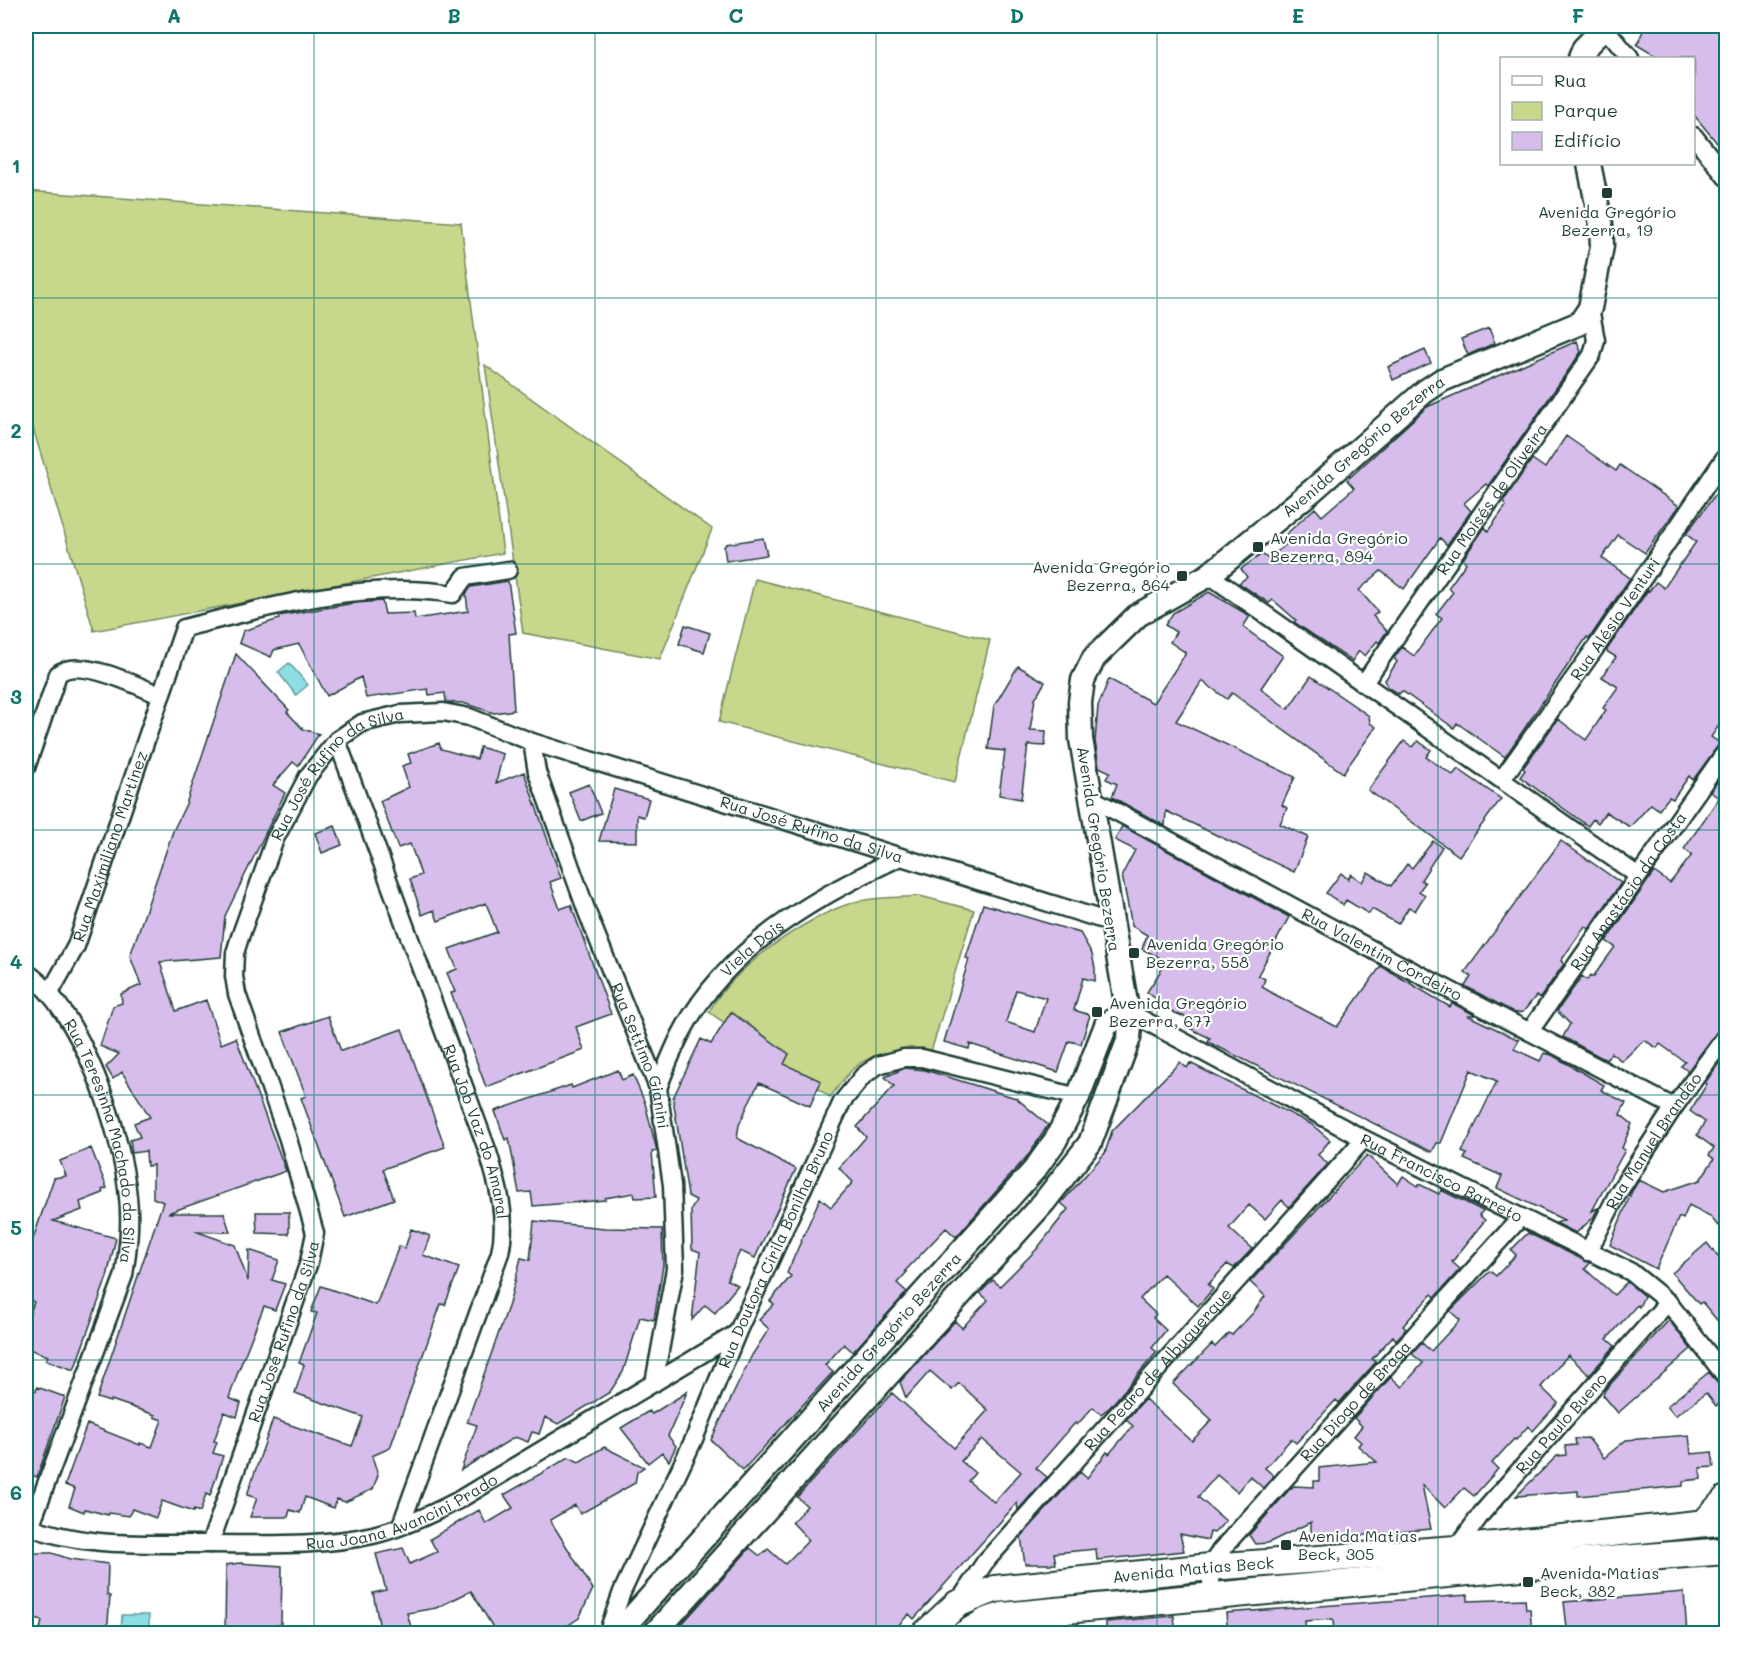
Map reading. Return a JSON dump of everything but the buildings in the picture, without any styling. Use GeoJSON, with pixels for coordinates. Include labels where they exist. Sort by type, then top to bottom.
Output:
{"type":"FeatureCollection","features":[{"type":"Feature","properties":{"kind":"main road"},"geometry":{"type":"LineString","coordinates":[[1716,1521],[1726,1499]]}},
{"type":"Feature","properties":{"kind":"main road","name":"Avenida Matias Beck"},"geometry":{"type":"LineString","coordinates":[[925,1634],[942,1615],[957,1604],[995,1589],[1210,1567],[1456,1549],[1716,1521]]}},
{"type":"Feature","properties":{"kind":"main road","name":"Avenida Matias Beck"},"geometry":{"type":"LineString","coordinates":[[965,1634],[1002,1616],[1543,1564],[1726,1551]]}},
{"type":"Feature","properties":{"kind":"street"},"geometry":{"type":"LineString","coordinates":[[1580,57],[1584,48],[1605,26],[1629,57]]}},
{"type":"Feature","properties":{"kind":"street"},"geometry":{"type":"LineString","coordinates":[[1695,137],[1726,177]]}},
{"type":"Feature","properties":{"kind":"street"},"geometry":{"type":"LineString","coordinates":[[1589,165],[1601,224],[1602,246],[1590,308]]}},
{"type":"Feature","properties":{"kind":"street","name":"Avenida Gregório Bezerra"},"geometry":{"type":"LineString","coordinates":[[654,1634],[1068,1175],[1090,1143],[1129,1038],[1130,1026],[1081,739],[1080,702],[1083,680],[1094,658],[1138,615],[1209,574],[1313,490],[1424,392],[1459,371],[1580,323],[1590,308]]}},
{"type":"Feature","properties":{"kind":"street","name":"Rua Moisés de Oliveira"},"geometry":{"type":"LineString","coordinates":[[1364,683],[1592,355],[1596,340],[1590,308]]}},
{"type":"Feature","properties":{"kind":"street","name":"Rua Alésio Venturi"},"geometry":{"type":"LineString","coordinates":[[1502,779],[1726,456]]}},
{"type":"Feature","properties":{"kind":"street","name":"Rua Maximiliano Martinez"},"geometry":{"type":"LineString","coordinates":[[50,993],[76,946],[184,628],[287,602],[414,588],[453,594],[465,577],[508,570]]}},
{"type":"Feature","properties":{"kind":"street"},"geometry":{"type":"LineString","coordinates":[[1209,574],[1270,620],[1364,683],[1444,742],[1502,779],[1637,875]]}},
{"type":"Feature","properties":{"kind":"street"},"geometry":{"type":"LineString","coordinates":[[26,768],[58,674],[74,667],[103,673],[161,696]]}},
{"type":"Feature","properties":{"kind":"street","name":"Rua José Rufino da Silva"},"geometry":{"type":"LineString","coordinates":[[210,1544],[309,1262],[315,1233],[288,1139],[237,994],[235,953],[275,839],[308,776],[337,740],[362,723],[421,711],[469,717],[532,742],[898,858],[1113,923]]}},
{"type":"Feature","properties":{"kind":"street","name":"Rua Job Vaz do Amaral"},"geometry":{"type":"LineString","coordinates":[[337,740],[488,1152],[502,1207],[503,1239],[500,1253],[401,1525]]}},
{"type":"Feature","properties":{"kind":"street","name":"Rua Settimo Gianini"},"geometry":{"type":"LineString","coordinates":[[532,742],[537,772],[579,891],[658,1088],[672,1185],[675,1259],[654,1383]]}},
{"type":"Feature","properties":{"kind":"street","name":"Rua Anastácio da Costa"},"geometry":{"type":"LineString","coordinates":[[1530,1031],[1637,875],[1726,751]]}},
{"type":"Feature","properties":{"kind":"street","name":"Rua Valentim Cordeiro"},"geometry":{"type":"LineString","coordinates":[[1093,799],[1375,951],[1674,1107]]}},
{"type":"Feature","properties":{"kind":"street","name":"Viela Dois"},"geometry":{"type":"LineString","coordinates":[[658,1088],[682,1032],[710,989],[742,955],[798,911],[847,882],[898,858]]}},
{"type":"Feature","properties":{"kind":"street","name":"Rua Teresinha Machado da Silva"},"geometry":{"type":"LineString","coordinates":[[26,972],[50,993],[88,1059],[100,1086],[117,1141],[128,1197],[130,1241],[124,1275],[28,1526]]}},
{"type":"Feature","properties":{"kind":"street","name":"Avenida Gregório Bezerra"},"geometry":{"type":"LineString","coordinates":[[617,1634],[1035,1169],[1055,1141],[1078,1098],[1106,1025],[1126,1011]]}},
{"type":"Feature","properties":{"kind":"street","name":"Rua Francisco Barreto"},"geometry":{"type":"LineString","coordinates":[[1126,1011],[1364,1139],[1631,1272],[1668,1302],[1726,1377]]}},
{"type":"Feature","properties":{"kind":"street","name":"Rua Manuel Brandão"},"geometry":{"type":"LineString","coordinates":[[1588,1252],[1618,1193],[1674,1107],[1726,1036]]}},
{"type":"Feature","properties":{"kind":"street","name":"Rua Doutora Cirila Bonilha Bruno"},"geometry":{"type":"LineString","coordinates":[[607,1634],[622,1592],[694,1439],[737,1333],[842,1102],[863,1076],[878,1065],[904,1058],[922,1058],[1078,1098]]}},
{"type":"Feature","properties":{"kind":"street","name":"Rua Pedro de Albuquerque"},"geometry":{"type":"LineString","coordinates":[[957,1604],[985,1562],[1364,1139]]}},
{"type":"Feature","properties":{"kind":"street","name":"Rua Diogo de Braga"},"geometry":{"type":"LineString","coordinates":[[1210,1567],[1220,1551],[1521,1217]]}},
{"type":"Feature","properties":{"kind":"street","name":"Rua Paulo Bueno"},"geometry":{"type":"LineString","coordinates":[[1456,1549],[1482,1513],[1668,1302]]}},
{"type":"Feature","properties":{"kind":"street","name":"Rua Joana Avancini Prado"},"geometry":{"type":"LineString","coordinates":[[28,1526],[78,1541],[210,1544],[306,1543],[373,1534],[401,1525],[457,1501],[737,1333]]}},
{"type":"Feature","properties":{"kind":"street"},"geometry":{"type":"LineString","coordinates":[[1210,1567],[1212,1595]]}},
{"type":"Feature","properties":{"kind":"green space"},"geometry":{"type":"Polygon","coordinates":[[[26,191],[461,223],[503,553],[94,631],[26,405],[26,191]]]}},
{"type":"Feature","properties":{"kind":"green space"},"geometry":{"type":"Polygon","coordinates":[[[485,365],[712,529],[660,659],[523,633],[485,365]]]}},
{"type":"Feature","properties":{"kind":"green space"},"geometry":{"type":"Polygon","coordinates":[[[755,579],[990,640],[955,782],[719,722],[755,579]]]}},
{"type":"Feature","properties":{"kind":"green space"},"geometry":{"type":"Polygon","coordinates":[[[920,896],[974,910],[930,1055],[901,1051],[871,1057],[854,1068],[830,1097],[709,1012],[720,995],[753,961],[773,945],[816,918],[863,900],[920,896]]]}},
{"type":"Feature","properties":{"kind":"water"},"geometry":{"type":"Polygon","coordinates":[[[289,663],[308,685],[296,695],[278,672],[289,663]]]}},
{"type":"Feature","properties":{"kind":"water"},"geometry":{"type":"Polygon","coordinates":[[[122,1615],[149,1615],[149,1630],[121,1631],[122,1615]]]}},
{"type":"Feature","properties":{"kind":"place","name":"Avenida Gregório Bezerra, 19"},"geometry":{"type":"Point","coordinates":[1607,193]}},
{"type":"Feature","properties":{"kind":"place","name":"Avenida Gregório Bezerra, 894"},"geometry":{"type":"Point","coordinates":[1258,547]}},
{"type":"Feature","properties":{"kind":"place","name":"Avenida Gregório Bezerra, 864"},"geometry":{"type":"Point","coordinates":[1182,576]}},
{"type":"Feature","properties":{"kind":"place","name":"Avenida Gregório Bezerra, 558"},"geometry":{"type":"Point","coordinates":[1134,953]}},
{"type":"Feature","properties":{"kind":"place","name":"Avenida Gregório Bezerra, 677"},"geometry":{"type":"Point","coordinates":[1097,1012]}},
{"type":"Feature","properties":{"kind":"place","name":"Avenida Matias Beck, 305"},"geometry":{"type":"Point","coordinates":[1286,1545]}},
{"type":"Feature","properties":{"kind":"place","name":"Avenida Matias Beck, 382"},"geometry":{"type":"Point","coordinates":[1528,1582]}}]}
